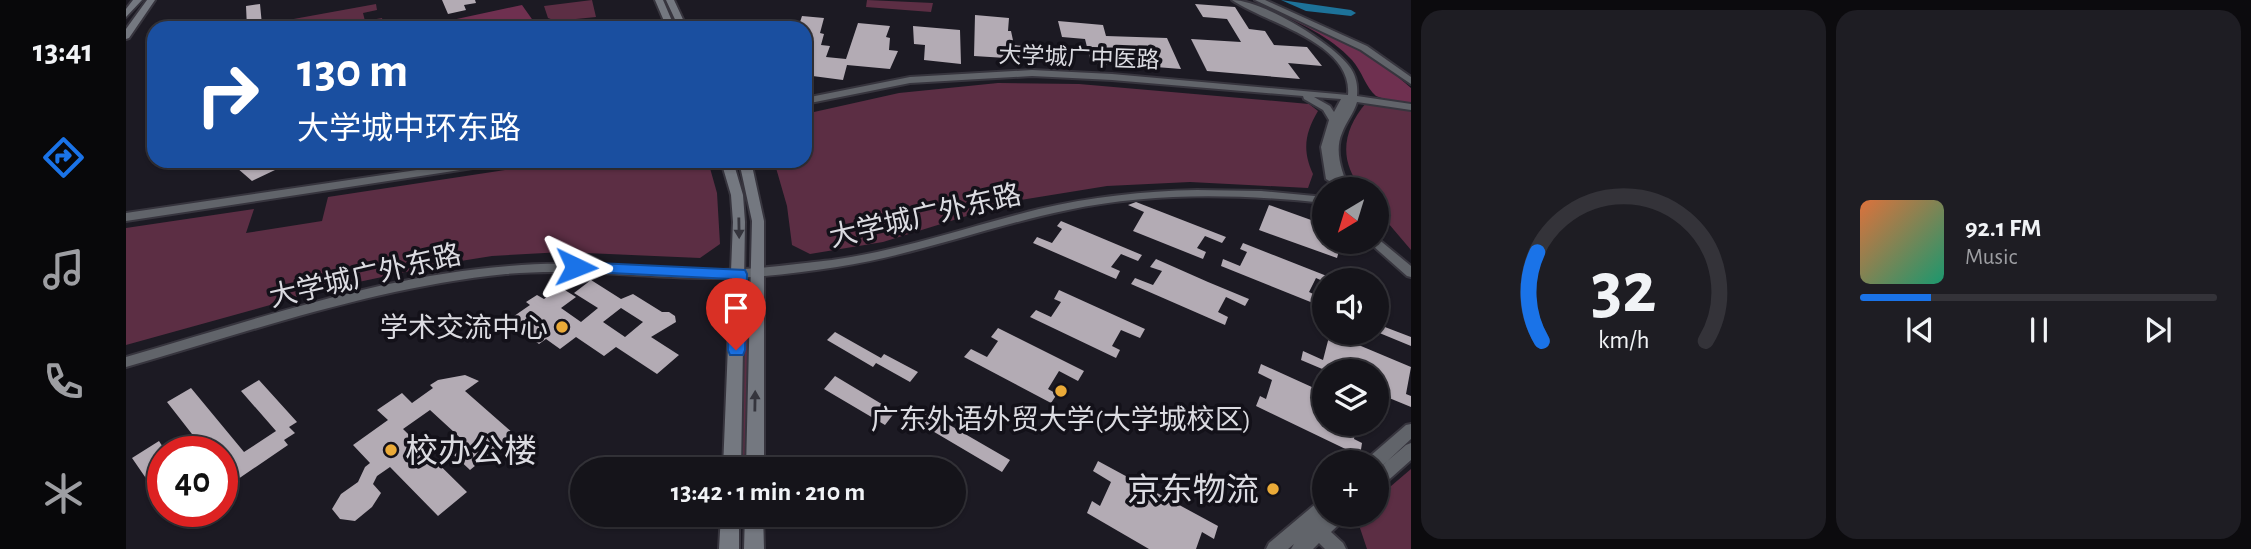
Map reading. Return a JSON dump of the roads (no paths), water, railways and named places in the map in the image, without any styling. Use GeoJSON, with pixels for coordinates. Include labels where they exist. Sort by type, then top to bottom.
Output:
{"type":"FeatureCollection","features":[{"type":"Feature","properties":{"kind":"main road"},"geometry":{"type":"LineString","coordinates":[[126,14],[138,0]]}},
{"type":"Feature","properties":{"kind":"main road"},"geometry":{"type":"LineString","coordinates":[[126,36],[152,0]]}},
{"type":"Feature","properties":{"kind":"main road"},"geometry":{"type":"LineString","coordinates":[[659,0],[668,21]]}},
{"type":"Feature","properties":{"kind":"main road"},"geometry":{"type":"LineString","coordinates":[[670,0],[680,21]]}},
{"type":"Feature","properties":{"kind":"main road"},"geometry":{"type":"LineString","coordinates":[[1230,0],[1287,27],[1315,44],[1340,71],[1345,80],[1348,98],[1327,134],[1325,149],[1330,177]]}},
{"type":"Feature","properties":{"kind":"main road"},"geometry":{"type":"LineString","coordinates":[[1236,0],[1300,31],[1329,51],[1348,72],[1353,82],[1334,144],[1335,165],[1340,177]]}},
{"type":"Feature","properties":{"kind":"main road"},"geometry":{"type":"LineString","coordinates":[[1259,0],[1364,48],[1411,81]]}},
{"type":"Feature","properties":{"kind":"main road","name":"大学城广中医路"},"geometry":{"type":"LineString","coordinates":[[812,101],[888,83],[942,76],[1004,73],[1091,75],[1348,98],[1411,107]]}},
{"type":"Feature","properties":{"kind":"main road","name":"大学城广中医路"},"geometry":{"type":"LineString","coordinates":[[812,102],[912,83],[1005,76],[1101,79],[1348,98]]}},
{"type":"Feature","properties":{"kind":"main road"},"geometry":{"type":"LineString","coordinates":[[1300,96],[1324,105],[1334,120]]}},
{"type":"Feature","properties":{"kind":"main road"},"geometry":{"type":"LineString","coordinates":[[126,215],[427,168]]}},
{"type":"Feature","properties":{"kind":"main road"},"geometry":{"type":"LineString","coordinates":[[126,215],[451,168]]}},
{"type":"Feature","properties":{"kind":"main road"},"geometry":{"type":"LineString","coordinates":[[729,168],[737,195],[739,270],[732,457]]}},
{"type":"Feature","properties":{"kind":"main road"},"geometry":{"type":"LineString","coordinates":[[747,168],[756,208],[755,457]]}},
{"type":"Feature","properties":{"kind":"main road","name":"大学城广外东路"},"geometry":{"type":"LineString","coordinates":[[126,362],[354,298],[459,275],[576,267],[757,269],[882,249],[1039,206],[1119,192],[1226,188],[1312,197]]}},
{"type":"Feature","properties":{"kind":"main road"},"geometry":{"type":"LineString","coordinates":[[1390,245],[1411,265]]}},
{"type":"Feature","properties":{"kind":"main road"},"geometry":{"type":"LineString","coordinates":[[1390,254],[1411,273]]}},
{"type":"Feature","properties":{"kind":"main road","name":"大学城广外东路"},"geometry":{"type":"LineString","coordinates":[[126,354],[354,291],[461,268],[555,260],[739,270]]}},
{"type":"Feature","properties":{"kind":"main road"},"geometry":{"type":"LineString","coordinates":[[1388,450],[1411,430]]}},
{"type":"Feature","properties":{"kind":"main road"},"geometry":{"type":"LineString","coordinates":[[1389,469],[1411,450]]}},
{"type":"Feature","properties":{"kind":"main road"},"geometry":{"type":"LineString","coordinates":[[729,549],[730,527]]}},
{"type":"Feature","properties":{"kind":"main road"},"geometry":{"type":"LineString","coordinates":[[754,527],[754,549]]}},
{"type":"Feature","properties":{"kind":"main road"},"geometry":{"type":"LineString","coordinates":[[1275,549],[1313,538],[1337,549]]}},
{"type":"Feature","properties":{"kind":"waterway"},"geometry":{"type":"LineString","coordinates":[[1286,0],[1306,8],[1351,13]]}},
{"type":"Feature","properties":{"kind":"place","name":"学术交流中心"},"geometry":{"type":"Point","coordinates":[562,327]}},
{"type":"Feature","properties":{"kind":"place","name":"广东外语外贸大学(大学城校区)"},"geometry":{"type":"Point","coordinates":[1061,391]}},
{"type":"Feature","properties":{"kind":"place","name":"校办公楼"},"geometry":{"type":"Point","coordinates":[391,450]}},
{"type":"Feature","properties":{"kind":"place","name":"京东物流"},"geometry":{"type":"Point","coordinates":[1273,489]}}]}
